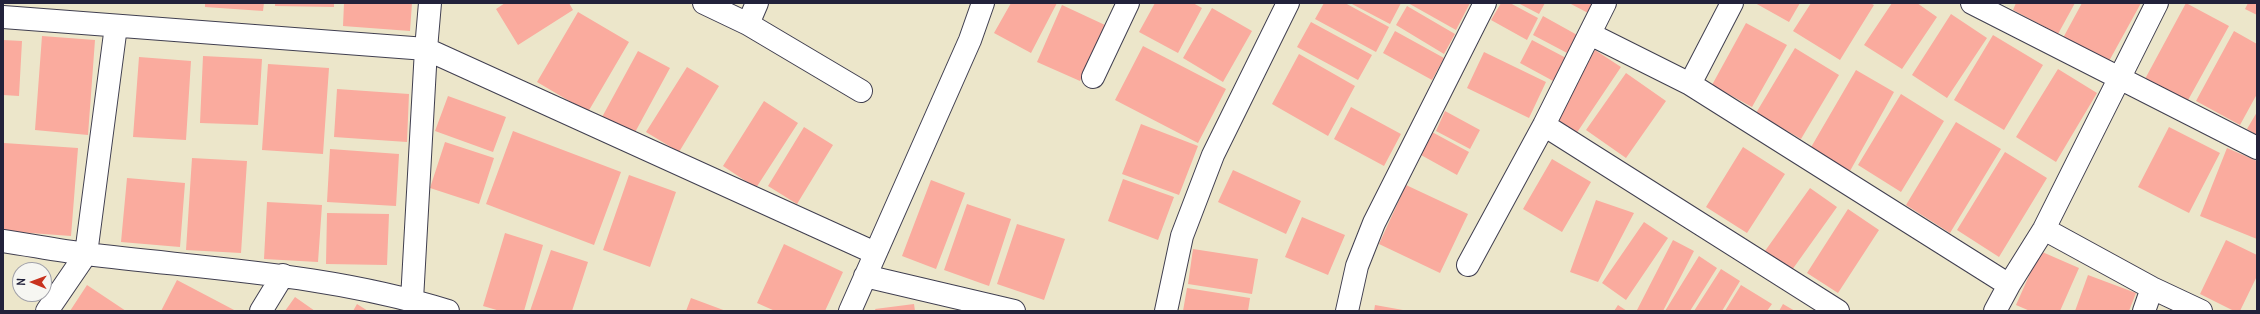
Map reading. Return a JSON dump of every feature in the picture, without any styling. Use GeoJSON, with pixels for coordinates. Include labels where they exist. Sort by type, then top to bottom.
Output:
{"type":"FeatureCollection","features":[{"type":"Feature","properties":{"kind":"street"},"geometry":{"type":"LineString","coordinates":[[412,300],[426,49],[430,3]]}},
{"type":"Feature","properties":{"kind":"street"},"geometry":{"type":"LineString","coordinates":[[704,3],[748,24],[860,91]]}},
{"type":"Feature","properties":{"kind":"street"},"geometry":{"type":"LineString","coordinates":[[748,24],[758,3]]}},
{"type":"Feature","properties":{"kind":"street"},"geometry":{"type":"LineString","coordinates":[[850,311],[970,40],[983,3]]}},
{"type":"Feature","properties":{"kind":"street"},"geometry":{"type":"LineString","coordinates":[[1093,77],[1128,3]]}},
{"type":"Feature","properties":{"kind":"street"},"geometry":{"type":"LineString","coordinates":[[1166,311],[1182,236],[1213,155],[1288,3]]}},
{"type":"Feature","properties":{"kind":"street"},"geometry":{"type":"LineString","coordinates":[[1347,311],[1357,266],[1374,224],[1485,3]]}},
{"type":"Feature","properties":{"kind":"street"},"geometry":{"type":"LineString","coordinates":[[1468,265],[1544,125],[1605,3]]}},
{"type":"Feature","properties":{"kind":"street"},"geometry":{"type":"LineString","coordinates":[[1690,84],[1732,3]]}},
{"type":"Feature","properties":{"kind":"street"},"geometry":{"type":"LineString","coordinates":[[1972,3],[2257,148]]}},
{"type":"Feature","properties":{"kind":"street"},"geometry":{"type":"LineString","coordinates":[[1995,311],[2009,284],[2044,229],[2157,3]]}},
{"type":"Feature","properties":{"kind":"street"},"geometry":{"type":"LineString","coordinates":[[3,17],[426,49],[875,253]]}},
{"type":"Feature","properties":{"kind":"street"},"geometry":{"type":"LineString","coordinates":[[47,311],[86,254],[116,26]]}},
{"type":"Feature","properties":{"kind":"street"},"geometry":{"type":"LineString","coordinates":[[1590,34],[1690,84],[2009,284]]}},
{"type":"Feature","properties":{"kind":"street"},"geometry":{"type":"LineString","coordinates":[[1544,125],[1838,311]]}},
{"type":"Feature","properties":{"kind":"street"},"geometry":{"type":"LineString","coordinates":[[2044,229],[2152,288],[2200,311]]}},
{"type":"Feature","properties":{"kind":"street"},"geometry":{"type":"LineString","coordinates":[[3,241],[86,254],[283,275],[412,300],[448,311]]}},
{"type":"Feature","properties":{"kind":"street"},"geometry":{"type":"LineString","coordinates":[[261,311],[283,275]]}},
{"type":"Feature","properties":{"kind":"street"},"geometry":{"type":"LineString","coordinates":[[865,276],[1014,311]]}},
{"type":"Feature","properties":{"kind":"street"},"geometry":{"type":"LineString","coordinates":[[2144,311],[2152,288]]}},
{"type":"Feature","properties":{"kind":"building"},"geometry":{"type":"Polygon","coordinates":[[[205,3],[264,3],[263,11],[205,7],[205,3]]]}},
{"type":"Feature","properties":{"kind":"building"},"geometry":{"type":"Polygon","coordinates":[[[275,3],[334,3],[334,7],[275,6],[275,3]]]}},
{"type":"Feature","properties":{"kind":"building"},"geometry":{"type":"Polygon","coordinates":[[[344,3],[412,3],[410,31],[343,26],[344,3]]]}},
{"type":"Feature","properties":{"kind":"building"},"geometry":{"type":"Polygon","coordinates":[[[505,3],[569,3],[573,10],[518,45],[496,9],[505,3]]]}},
{"type":"Feature","properties":{"kind":"building"},"geometry":{"type":"Polygon","coordinates":[[[1011,3],[1057,3],[1031,53],[994,33],[1011,3]]]}},
{"type":"Feature","properties":{"kind":"building"},"geometry":{"type":"Polygon","coordinates":[[[1155,3],[1193,3],[1202,8],[1178,53],[1139,32],[1155,3]]]}},
{"type":"Feature","properties":{"kind":"building"},"geometry":{"type":"Polygon","coordinates":[[[1324,3],[1345,3],[1389,27],[1376,52],[1315,19],[1324,3]]]}},
{"type":"Feature","properties":{"kind":"building"},"geometry":{"type":"Polygon","coordinates":[[[1350,3],[1401,3],[1390,24],[1350,3]]]}},
{"type":"Feature","properties":{"kind":"building"},"geometry":{"type":"Polygon","coordinates":[[[1408,3],[1470,3],[1456,30],[1408,3]]]}},
{"type":"Feature","properties":{"kind":"building"},"geometry":{"type":"Polygon","coordinates":[[[1501,3],[1510,3],[1538,18],[1527,40],[1491,20],[1501,3]]]}},
{"type":"Feature","properties":{"kind":"building"},"geometry":{"type":"Polygon","coordinates":[[[1518,3],[1545,3],[1539,14],[1518,3]]]}},
{"type":"Feature","properties":{"kind":"building"},"geometry":{"type":"Polygon","coordinates":[[[1569,3],[1596,3],[1590,14],[1569,3]]]}},
{"type":"Feature","properties":{"kind":"building"},"geometry":{"type":"Polygon","coordinates":[[[1755,3],[1800,3],[1789,22],[1755,3]]]}},
{"type":"Feature","properties":{"kind":"building"},"geometry":{"type":"Polygon","coordinates":[[[1811,3],[1870,3],[1874,5],[1840,60],[1793,31],[1811,3]]]}},
{"type":"Feature","properties":{"kind":"building"},"geometry":{"type":"Polygon","coordinates":[[[1892,3],[1917,3],[1937,17],[1902,69],[1864,45],[1892,3]]]}},
{"type":"Feature","properties":{"kind":"building"},"geometry":{"type":"Polygon","coordinates":[[[2016,3],[2075,3],[2058,34],[2013,10],[2016,3]]]}},
{"type":"Feature","properties":{"kind":"building"},"geometry":{"type":"Polygon","coordinates":[[[2082,3],[2141,3],[2108,63],[2063,38],[2082,3]]]}},
{"type":"Feature","properties":{"kind":"building"},"geometry":{"type":"Polygon","coordinates":[[[2186,3],[2229,26],[2187,102],[2145,79],[2186,3]]]}},
{"type":"Feature","properties":{"kind":"building"},"geometry":{"type":"Polygon","coordinates":[[[2248,3],[2257,3],[2257,15],[2245,9],[2248,3]]]}},
{"type":"Feature","properties":{"kind":"building"},"geometry":{"type":"Polygon","coordinates":[[[1062,5],[1105,25],[1080,81],[1037,62],[1062,5]]]}},
{"type":"Feature","properties":{"kind":"building"},"geometry":{"type":"Polygon","coordinates":[[[1407,6],[1455,34],[1444,54],[1396,25],[1407,6]]]}},
{"type":"Feature","properties":{"kind":"building"},"geometry":{"type":"Polygon","coordinates":[[[1212,8],[1252,31],[1223,82],[1183,58],[1212,8]]]}},
{"type":"Feature","properties":{"kind":"building"},"geometry":{"type":"Polygon","coordinates":[[[578,12],[629,42],[588,112],[537,82],[578,12]]]}},
{"type":"Feature","properties":{"kind":"building"},"geometry":{"type":"Polygon","coordinates":[[[1951,14],[1987,38],[1947,98],[1912,75],[1951,14]]]}},
{"type":"Feature","properties":{"kind":"building"},"geometry":{"type":"Polygon","coordinates":[[[1543,16],[1579,36],[1569,54],[1533,35],[1543,16]]]}},
{"type":"Feature","properties":{"kind":"building"},"geometry":{"type":"Polygon","coordinates":[[[1311,22],[1372,55],[1358,80],[1297,47],[1311,22]]]}},
{"type":"Feature","properties":{"kind":"building"},"geometry":{"type":"Polygon","coordinates":[[[1746,23],[1787,45],[1752,107],[1712,85],[1746,23]]]}},
{"type":"Feature","properties":{"kind":"building"},"geometry":{"type":"Polygon","coordinates":[[[1395,31],[1444,58],[1432,80],[1383,53],[1395,31]]]}},
{"type":"Feature","properties":{"kind":"building"},"geometry":{"type":"Polygon","coordinates":[[[2234,31],[2257,44],[2257,94],[2240,125],[2196,101],[2234,31]]]}},
{"type":"Feature","properties":{"kind":"building"},"geometry":{"type":"Polygon","coordinates":[[[1993,35],[2043,65],[2004,130],[1954,100],[1993,35]]]}},
{"type":"Feature","properties":{"kind":"building"},"geometry":{"type":"Polygon","coordinates":[[[42,36],[95,40],[88,135],[35,130],[42,36]]]}},
{"type":"Feature","properties":{"kind":"building"},"geometry":{"type":"Polygon","coordinates":[[[3,40],[22,41],[19,96],[3,95],[3,40]]]}},
{"type":"Feature","properties":{"kind":"building"},"geometry":{"type":"Polygon","coordinates":[[[1532,40],[1568,59],[1555,82],[1520,63],[1532,40]]]}},
{"type":"Feature","properties":{"kind":"building"},"geometry":{"type":"Polygon","coordinates":[[[1143,46],[1226,89],[1198,143],[1115,100],[1143,46]]]}},
{"type":"Feature","properties":{"kind":"building"},"geometry":{"type":"Polygon","coordinates":[[[1795,48],[1839,75],[1801,139],[1756,113],[1795,48]]]}},
{"type":"Feature","properties":{"kind":"building"},"geometry":{"type":"Polygon","coordinates":[[[1595,50],[1621,67],[1574,137],[1549,121],[1595,50]]]}},
{"type":"Feature","properties":{"kind":"building"},"geometry":{"type":"Polygon","coordinates":[[[638,51],[670,68],[633,136],[601,119],[638,51]]]}},
{"type":"Feature","properties":{"kind":"building"},"geometry":{"type":"Polygon","coordinates":[[[1484,52],[1546,82],[1529,118],[1467,88],[1484,52]]]}},
{"type":"Feature","properties":{"kind":"building"},"geometry":{"type":"Polygon","coordinates":[[[1299,54],[1355,86],[1328,136],[1272,104],[1299,54]]]}},
{"type":"Feature","properties":{"kind":"building"},"geometry":{"type":"Polygon","coordinates":[[[203,56],[262,59],[258,125],[200,123],[203,56]]]}},
{"type":"Feature","properties":{"kind":"building"},"geometry":{"type":"Polygon","coordinates":[[[139,57],[191,61],[186,140],[133,137],[139,57]]]}},
{"type":"Feature","properties":{"kind":"building"},"geometry":{"type":"Polygon","coordinates":[[[268,64],[329,68],[323,154],[262,150],[268,64]]]}},
{"type":"Feature","properties":{"kind":"building"},"geometry":{"type":"Polygon","coordinates":[[[687,67],[719,86],[679,152],[646,132],[687,67]]]}},
{"type":"Feature","properties":{"kind":"building"},"geometry":{"type":"Polygon","coordinates":[[[2058,69],[2097,93],[2056,162],[2016,137],[2058,69]]]}},
{"type":"Feature","properties":{"kind":"building"},"geometry":{"type":"Polygon","coordinates":[[[1856,70],[1894,92],[1850,171],[1810,149],[1856,70]]]}},
{"type":"Feature","properties":{"kind":"building"},"geometry":{"type":"Polygon","coordinates":[[[1626,73],[1666,101],[1626,158],[1586,130],[1626,73]]]}},
{"type":"Feature","properties":{"kind":"building"},"geometry":{"type":"Polygon","coordinates":[[[337,89],[409,94],[407,142],[334,137],[337,89]]]}},
{"type":"Feature","properties":{"kind":"building"},"geometry":{"type":"Polygon","coordinates":[[[1901,94],[1944,121],[1901,192],[1858,165],[1901,94]]]}},
{"type":"Feature","properties":{"kind":"building"},"geometry":{"type":"Polygon","coordinates":[[[448,96],[506,117],[493,152],[435,131],[448,96]]]}},
{"type":"Feature","properties":{"kind":"building"},"geometry":{"type":"Polygon","coordinates":[[[764,101],[798,123],[756,188],[723,166],[764,101]]]}},
{"type":"Feature","properties":{"kind":"building"},"geometry":{"type":"Polygon","coordinates":[[[1351,107],[1401,134],[1384,166],[1334,139],[1351,107]]]}},
{"type":"Feature","properties":{"kind":"building"},"geometry":{"type":"Polygon","coordinates":[[[1445,111],[1480,130],[1470,149],[1436,131],[1445,111]]]}},
{"type":"Feature","properties":{"kind":"building"},"geometry":{"type":"Polygon","coordinates":[[[2257,112],[2257,135],[2247,129],[2257,112]]]}},
{"type":"Feature","properties":{"kind":"building"},"geometry":{"type":"Polygon","coordinates":[[[1956,122],[2001,149],[1950,233],[1906,205],[1956,122]]]}},
{"type":"Feature","properties":{"kind":"building"},"geometry":{"type":"Polygon","coordinates":[[[1141,124],[1198,146],[1179,195],[1122,174],[1141,124]]]}},
{"type":"Feature","properties":{"kind":"building"},"geometry":{"type":"Polygon","coordinates":[[[804,127],[833,145],[797,204],[768,186],[804,127]]]}},
{"type":"Feature","properties":{"kind":"building"},"geometry":{"type":"Polygon","coordinates":[[[2169,127],[2220,153],[2189,213],[2138,187],[2169,127]]]}},
{"type":"Feature","properties":{"kind":"building"},"geometry":{"type":"Polygon","coordinates":[[[513,131],[621,172],[594,245],[486,204],[513,131]]]}},
{"type":"Feature","properties":{"kind":"building"},"geometry":{"type":"Polygon","coordinates":[[[1432,132],[1469,152],[1457,175],[1421,155],[1432,132]]]}},
{"type":"Feature","properties":{"kind":"building"},"geometry":{"type":"Polygon","coordinates":[[[445,142],[494,158],[479,204],[430,188],[445,142]]]}},
{"type":"Feature","properties":{"kind":"building"},"geometry":{"type":"Polygon","coordinates":[[[4,143],[78,148],[71,236],[3,231],[4,143]]]}},
{"type":"Feature","properties":{"kind":"building"},"geometry":{"type":"Polygon","coordinates":[[[1743,147],[1785,174],[1747,233],[1706,207],[1743,147]]]}},
{"type":"Feature","properties":{"kind":"building"},"geometry":{"type":"Polygon","coordinates":[[[2227,148],[2257,161],[2257,239],[2200,216],[2227,148]]]}},
{"type":"Feature","properties":{"kind":"building"},"geometry":{"type":"Polygon","coordinates":[[[330,149],[399,154],[396,206],[327,202],[330,149]]]}},
{"type":"Feature","properties":{"kind":"building"},"geometry":{"type":"Polygon","coordinates":[[[2005,152],[2047,178],[1999,257],[1957,230],[2005,152]]]}},
{"type":"Feature","properties":{"kind":"building"},"geometry":{"type":"Polygon","coordinates":[[[192,158],[247,161],[241,253],[186,250],[192,158]]]}},
{"type":"Feature","properties":{"kind":"building"},"geometry":{"type":"Polygon","coordinates":[[[1552,159],[1591,182],[1562,232],[1523,209],[1552,159]]]}},
{"type":"Feature","properties":{"kind":"building"},"geometry":{"type":"Polygon","coordinates":[[[1233,170],[1301,201],[1286,234],[1218,202],[1233,170]]]}},
{"type":"Feature","properties":{"kind":"building"},"geometry":{"type":"Polygon","coordinates":[[[629,175],[676,192],[650,267],[603,250],[629,175]]]}},
{"type":"Feature","properties":{"kind":"building"},"geometry":{"type":"Polygon","coordinates":[[[127,178],[185,183],[180,247],[121,242],[127,178]]]}},
{"type":"Feature","properties":{"kind":"building"},"geometry":{"type":"Polygon","coordinates":[[[1123,179],[1174,197],[1158,240],[1108,221],[1123,179]]]}},
{"type":"Feature","properties":{"kind":"building"},"geometry":{"type":"Polygon","coordinates":[[[931,180],[965,193],[936,269],[902,256],[931,180]]]}},
{"type":"Feature","properties":{"kind":"building"},"geometry":{"type":"Polygon","coordinates":[[[1406,185],[1468,214],[1440,273],[1379,244],[1406,185]]]}},
{"type":"Feature","properties":{"kind":"building"},"geometry":{"type":"Polygon","coordinates":[[[1810,188],[1837,207],[1792,270],[1765,251],[1810,188]]]}},
{"type":"Feature","properties":{"kind":"building"},"geometry":{"type":"Polygon","coordinates":[[[1596,200],[1634,213],[1598,282],[1570,272],[1596,200]]]}},
{"type":"Feature","properties":{"kind":"building"},"geometry":{"type":"Polygon","coordinates":[[[267,202],[322,205],[318,262],[264,259],[267,202]]]}},
{"type":"Feature","properties":{"kind":"building"},"geometry":{"type":"Polygon","coordinates":[[[967,204],[1011,219],[989,286],[944,270],[967,204]]]}},
{"type":"Feature","properties":{"kind":"building"},"geometry":{"type":"Polygon","coordinates":[[[1848,209],[1879,230],[1838,293],[1807,273],[1848,209]]]}},
{"type":"Feature","properties":{"kind":"building"},"geometry":{"type":"Polygon","coordinates":[[[327,213],[389,214],[387,265],[326,264],[327,213]]]}},
{"type":"Feature","properties":{"kind":"building"},"geometry":{"type":"Polygon","coordinates":[[[1302,217],[1345,235],[1328,275],[1285,257],[1302,217]]]}},
{"type":"Feature","properties":{"kind":"building"},"geometry":{"type":"Polygon","coordinates":[[[1644,222],[1668,238],[1626,300],[1602,283],[1644,222]]]}},
{"type":"Feature","properties":{"kind":"building"},"geometry":{"type":"Polygon","coordinates":[[[1017,224],[1065,239],[1044,300],[997,284],[1017,224]]]}},
{"type":"Feature","properties":{"kind":"building"},"geometry":{"type":"Polygon","coordinates":[[[505,233],[543,245],[524,311],[500,311],[483,306],[505,233]]]}},
{"type":"Feature","properties":{"kind":"building"},"geometry":{"type":"Polygon","coordinates":[[[1673,240],[1694,251],[1663,311],[1639,311],[1637,310],[1673,240]]]}},
{"type":"Feature","properties":{"kind":"building"},"geometry":{"type":"Polygon","coordinates":[[[2226,240],[2257,255],[2257,276],[2240,311],[2234,311],[2200,294],[2226,240]]]}},
{"type":"Feature","properties":{"kind":"building"},"geometry":{"type":"Polygon","coordinates":[[[784,244],[843,272],[825,311],[775,311],[757,303],[784,244]]]}},
{"type":"Feature","properties":{"kind":"building"},"geometry":{"type":"Polygon","coordinates":[[[1193,249],[1258,259],[1252,294],[1188,284],[1193,249]]]}},
{"type":"Feature","properties":{"kind":"building"},"geometry":{"type":"Polygon","coordinates":[[[551,250],[588,262],[572,311],[530,311],[551,250]]]}},
{"type":"Feature","properties":{"kind":"building"},"geometry":{"type":"Polygon","coordinates":[[[2040,251],[2079,268],[2060,311],[2030,311],[2016,305],[2040,251]]]}},
{"type":"Feature","properties":{"kind":"building"},"geometry":{"type":"Polygon","coordinates":[[[1699,256],[1717,268],[1690,311],[1665,311],[1699,256]]]}},
{"type":"Feature","properties":{"kind":"building"},"geometry":{"type":"Polygon","coordinates":[[[1721,269],[1740,281],[1722,311],[1694,311],[1721,269]]]}},
{"type":"Feature","properties":{"kind":"building"},"geometry":{"type":"Polygon","coordinates":[[[2088,275],[2136,293],[2129,311],[2075,311],[2088,275]]]}},
{"type":"Feature","properties":{"kind":"building"},"geometry":{"type":"Polygon","coordinates":[[[177,280],[236,311],[161,311],[177,280]]]}},
{"type":"Feature","properties":{"kind":"building"},"geometry":{"type":"Polygon","coordinates":[[[87,285],[126,311],[70,311],[87,285]]]}},
{"type":"Feature","properties":{"kind":"building"},"geometry":{"type":"Polygon","coordinates":[[[1741,285],[1772,304],[1767,311],[1725,311],[1741,285]]]}},
{"type":"Feature","properties":{"kind":"building"},"geometry":{"type":"Polygon","coordinates":[[[1187,288],[1250,298],[1248,311],[1183,311],[1187,288]]]}},
{"type":"Feature","properties":{"kind":"building"},"geometry":{"type":"Polygon","coordinates":[[[295,297],[315,311],[285,311],[295,297]]]}},
{"type":"Feature","properties":{"kind":"building"},"geometry":{"type":"Polygon","coordinates":[[[691,298],[726,311],[686,311],[691,298]]]}},
{"type":"Feature","properties":{"kind":"building"},"geometry":{"type":"Polygon","coordinates":[[[357,304],[368,311],[353,311],[357,304]]]}},
{"type":"Feature","properties":{"kind":"building"},"geometry":{"type":"Polygon","coordinates":[[[914,304],[915,311],[876,311],[875,309],[914,304]]]}},
{"type":"Feature","properties":{"kind":"building"},"geometry":{"type":"Polygon","coordinates":[[[1783,304],[1795,311],[1779,311],[1783,304]]]}},
{"type":"Feature","properties":{"kind":"building"},"geometry":{"type":"Polygon","coordinates":[[[1375,305],[1403,310],[1403,311],[1374,311],[1375,305]]]}},
{"type":"Feature","properties":{"kind":"building"},"geometry":{"type":"Polygon","coordinates":[[[1618,305],[1627,311],[1614,311],[1618,305]]]}}]}
